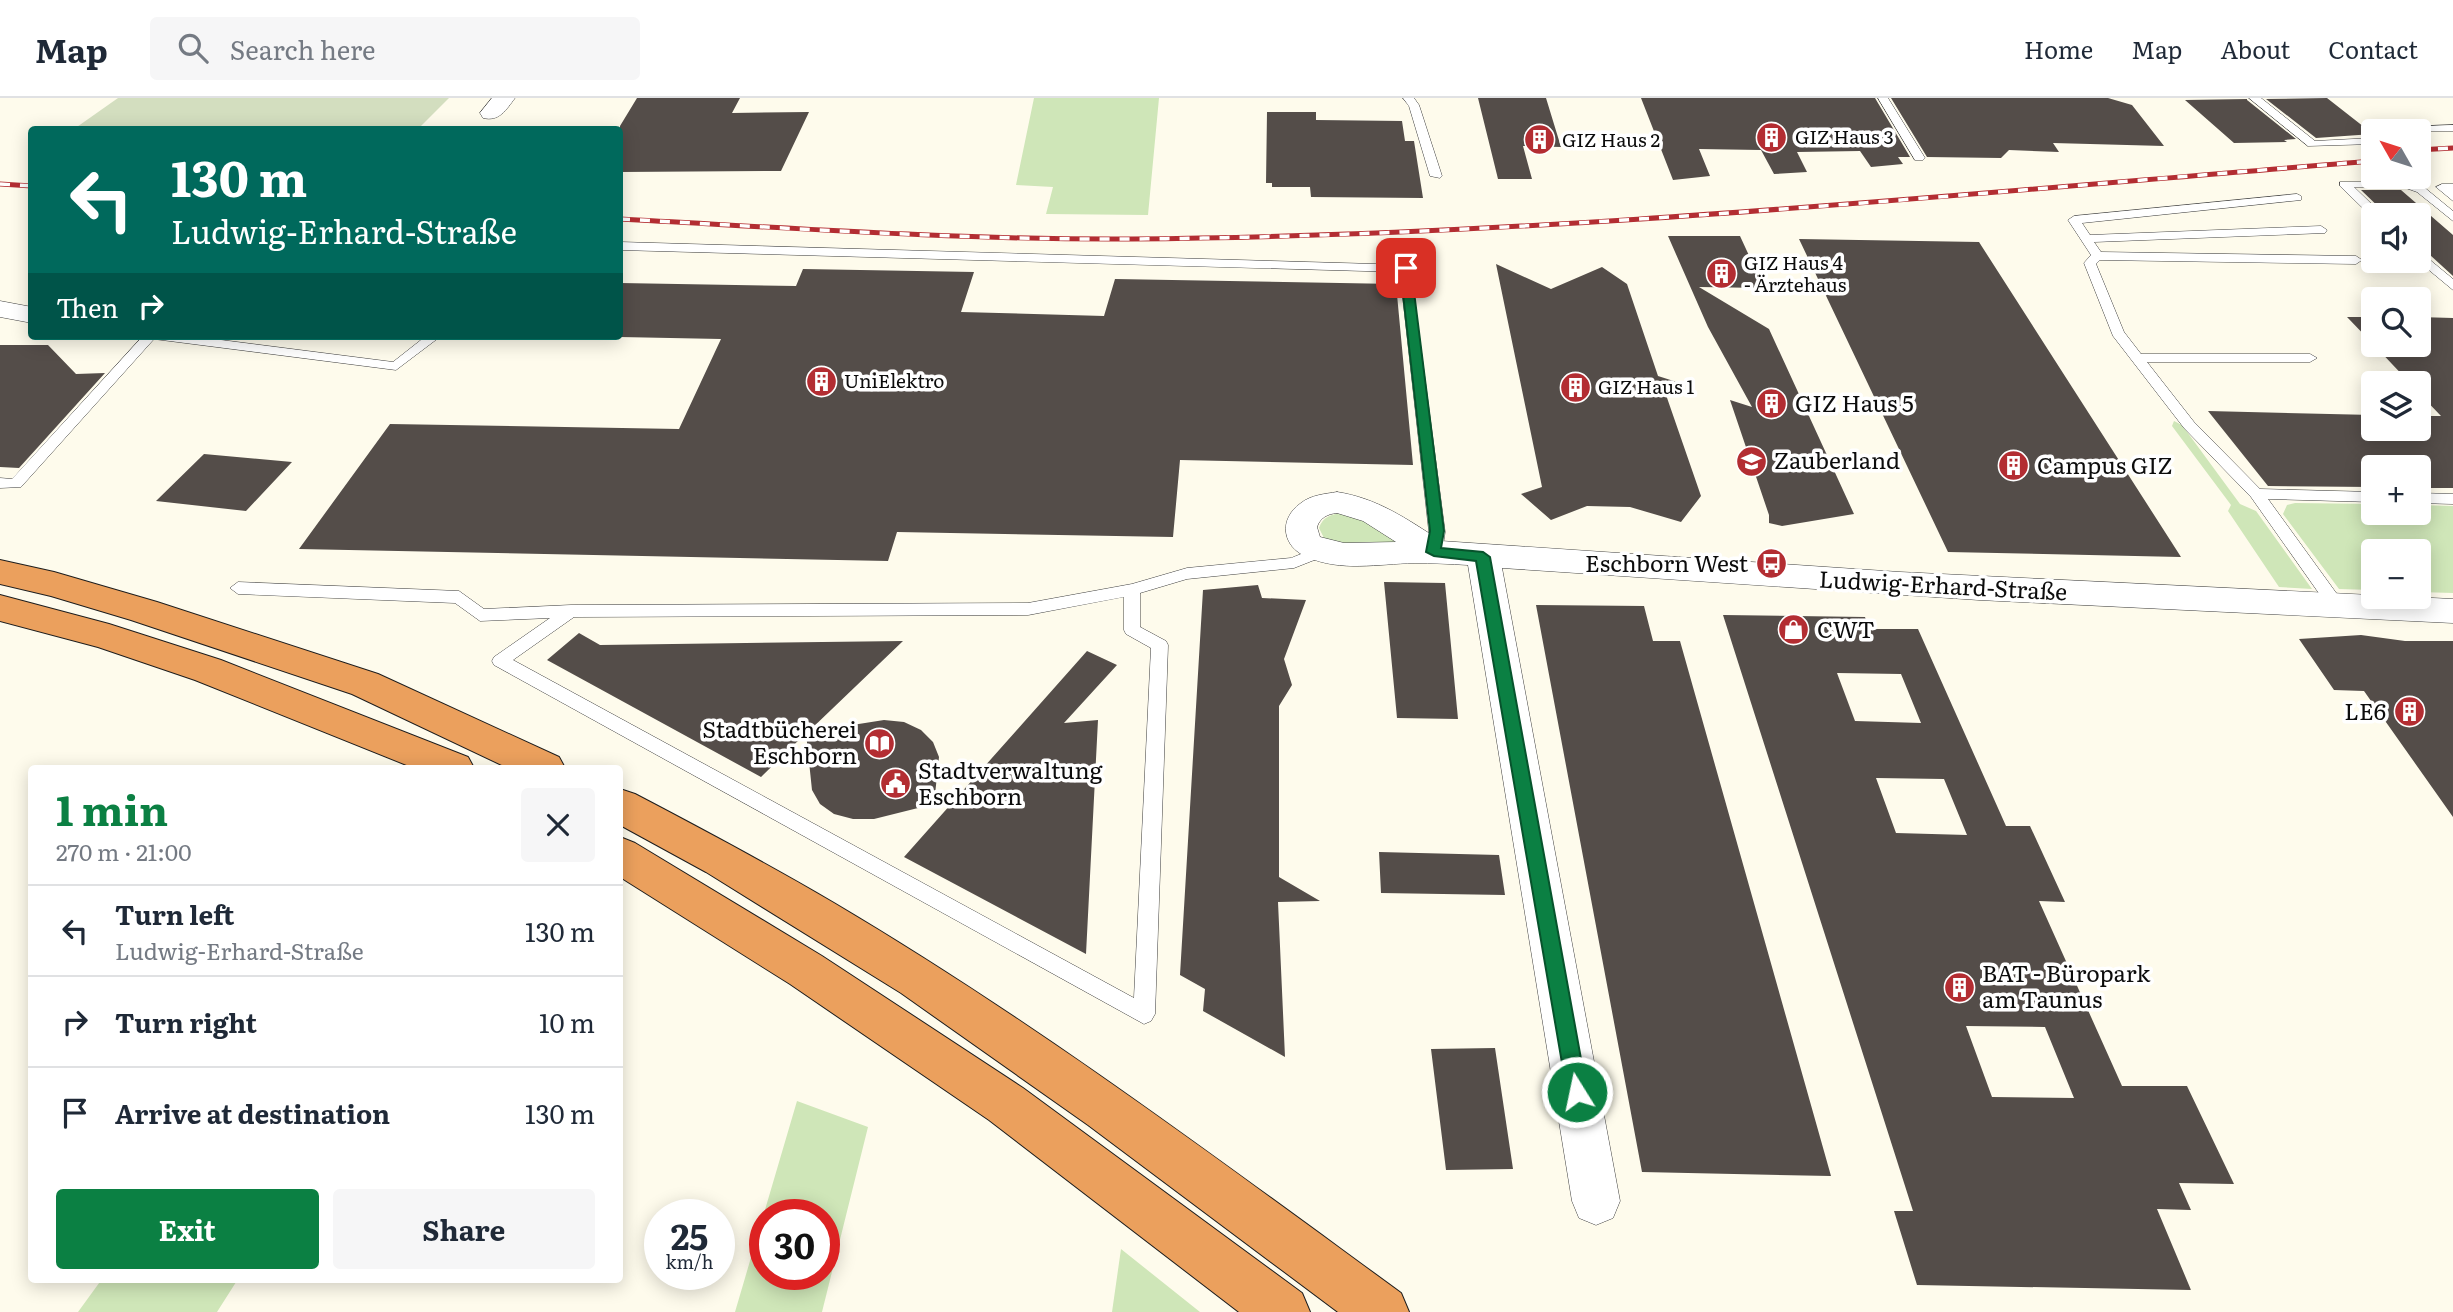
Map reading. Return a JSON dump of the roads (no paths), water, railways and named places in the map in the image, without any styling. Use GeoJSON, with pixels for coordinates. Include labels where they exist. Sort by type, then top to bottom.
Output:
{"type":"FeatureCollection","features":[{"type":"Feature","properties":{"kind":"highway"},"geometry":{"type":"LineString","coordinates":[[0,572],[54,584],[157,615],[365,684],[539,765]]}},
{"type":"Feature","properties":{"kind":"highway"},"geometry":{"type":"LineString","coordinates":[[0,608],[125,642],[332,718],[447,765]]}},
{"type":"Feature","properties":{"kind":"highway"},"geometry":{"type":"LineString","coordinates":[[623,807],[677,834],[848,935],[1043,1061],[1382,1312]]}},
{"type":"Feature","properties":{"kind":"highway"},"geometry":{"type":"LineString","coordinates":[[623,857],[806,970],[1006,1104],[1283,1312]]}},
{"type":"Feature","properties":{"kind":"street","name":"Ludwig-Erhard-Straße"},"geometry":{"type":"LineString","coordinates":[[1434,552],[1385,520],[1341,502],[1325,503],[1312,508],[1303,516],[1300,526],[1303,537],[1321,551],[1343,554],[1434,552],[1933,587],[2453,611]]}},
{"type":"Feature","properties":{"kind":"street"},"geometry":{"type":"LineString","coordinates":[[1483,557],[1596,1201]]}},
{"type":"Feature","properties":{"kind":"lane"},"geometry":{"type":"LineString","coordinates":[[1408,98],[1414,105],[1436,176]]}},
{"type":"Feature","properties":{"kind":"lane"},"geometry":{"type":"LineString","coordinates":[[1883,98],[1919,159]]}},
{"type":"Feature","properties":{"kind":"lane"},"geometry":{"type":"LineString","coordinates":[[2255,98],[2312,144],[2361,142]]}},
{"type":"Feature","properties":{"kind":"lane"},"geometry":{"type":"LineString","coordinates":[[2431,129],[2453,128]]}},
{"type":"Feature","properties":{"kind":"lane"},"geometry":{"type":"LineString","coordinates":[[2364,203],[2344,184],[2404,184],[2421,190],[2453,218]]}},
{"type":"Feature","properties":{"kind":"lane"},"geometry":{"type":"LineString","coordinates":[[2453,187],[2442,187],[2453,197]]}},
{"type":"Feature","properties":{"kind":"lane"},"geometry":{"type":"LineString","coordinates":[[2097,256],[2074,220],[2297,198]]}},
{"type":"Feature","properties":{"kind":"lane"},"geometry":{"type":"LineString","coordinates":[[2086,239],[2321,230]]}},
{"type":"Feature","properties":{"kind":"lane"},"geometry":{"type":"LineString","coordinates":[[623,246],[1406,268],[1437,531],[1434,552]]}},
{"type":"Feature","properties":{"kind":"lane"},"geometry":{"type":"LineString","coordinates":[[2336,605],[2256,494],[2189,425],[2118,333],[2090,263],[2097,256],[2356,260]]}},
{"type":"Feature","properties":{"kind":"lane"},"geometry":{"type":"LineString","coordinates":[[2431,266],[2453,286]]}},
{"type":"Feature","properties":{"kind":"lane"},"geometry":{"type":"LineString","coordinates":[[0,483],[16,484],[146,340]]}},
{"type":"Feature","properties":{"kind":"lane"},"geometry":{"type":"LineString","coordinates":[[190,340],[396,366],[430,340]]}},
{"type":"Feature","properties":{"kind":"lane"},"geometry":{"type":"LineString","coordinates":[[2137,358],[2310,358]]}},
{"type":"Feature","properties":{"kind":"lane"},"geometry":{"type":"LineString","coordinates":[[2256,494],[2361,497]]}},
{"type":"Feature","properties":{"kind":"lane"},"geometry":{"type":"LineString","coordinates":[[2431,498],[2453,499]]}},
{"type":"Feature","properties":{"kind":"lane"},"geometry":{"type":"LineString","coordinates":[[238,588],[459,597],[480,615],[571,611],[1028,609],[1132,590],[1187,573],[1294,563],[1321,551]]}},
{"type":"Feature","properties":{"kind":"lane"},"geometry":{"type":"LineString","coordinates":[[571,611],[500,661],[1144,1014],[1160,645],[1132,630],[1132,590]]}},
{"type":"Feature","properties":{"kind":"railway"},"geometry":{"type":"LineString","coordinates":[[2431,149],[2453,148]]}},
{"type":"Feature","properties":{"kind":"railway"},"geometry":{"type":"LineString","coordinates":[[623,219],[1003,238],[1287,236],[1597,222],[2361,162]]}},
{"type":"Feature","properties":{"kind":"railway"},"geometry":{"type":"LineString","coordinates":[[0,184],[28,186]]}},
{"type":"Feature","properties":{"kind":"place","name":"GIZ Haus 3"},"geometry":{"type":"Point","coordinates":[1772,137]}},
{"type":"Feature","properties":{"kind":"place","name":"GIZ Haus 2"},"geometry":{"type":"Point","coordinates":[1539,140]}},
{"type":"Feature","properties":{"kind":"place","name":"GIZ Haus 4 - Ärztehaus"},"geometry":{"type":"Point","coordinates":[1721,274]}},
{"type":"Feature","properties":{"kind":"place","name":"UniElektro"},"geometry":{"type":"Point","coordinates":[821,381]}},
{"type":"Feature","properties":{"kind":"place","name":"GIZ Haus 1"},"geometry":{"type":"Point","coordinates":[1575,387]}},
{"type":"Feature","properties":{"kind":"place","name":"GIZ Haus 5"},"geometry":{"type":"Point","coordinates":[1772,404]}},
{"type":"Feature","properties":{"kind":"place","name":"Zauberland"},"geometry":{"type":"Point","coordinates":[1751,461]}},
{"type":"Feature","properties":{"kind":"place","name":"Campus GIZ"},"geometry":{"type":"Point","coordinates":[2014,466]}},
{"type":"Feature","properties":{"kind":"place","name":"Eschborn West"},"geometry":{"type":"Point","coordinates":[1771,564]}},
{"type":"Feature","properties":{"kind":"place","name":"CWT"},"geometry":{"type":"Point","coordinates":[1794,630]}},
{"type":"Feature","properties":{"kind":"place","name":"LE6"},"geometry":{"type":"Point","coordinates":[2409,712]}},
{"type":"Feature","properties":{"kind":"place","name":"Stadtbücherei Eschborn"},"geometry":{"type":"Point","coordinates":[880,743]}},
{"type":"Feature","properties":{"kind":"place","name":"Stadtverwaltung Eschborn"},"geometry":{"type":"Point","coordinates":[895,784]}},
{"type":"Feature","properties":{"kind":"place","name":"BAT - Büropark am Taunus"},"geometry":{"type":"Point","coordinates":[1959,987]}}]}
